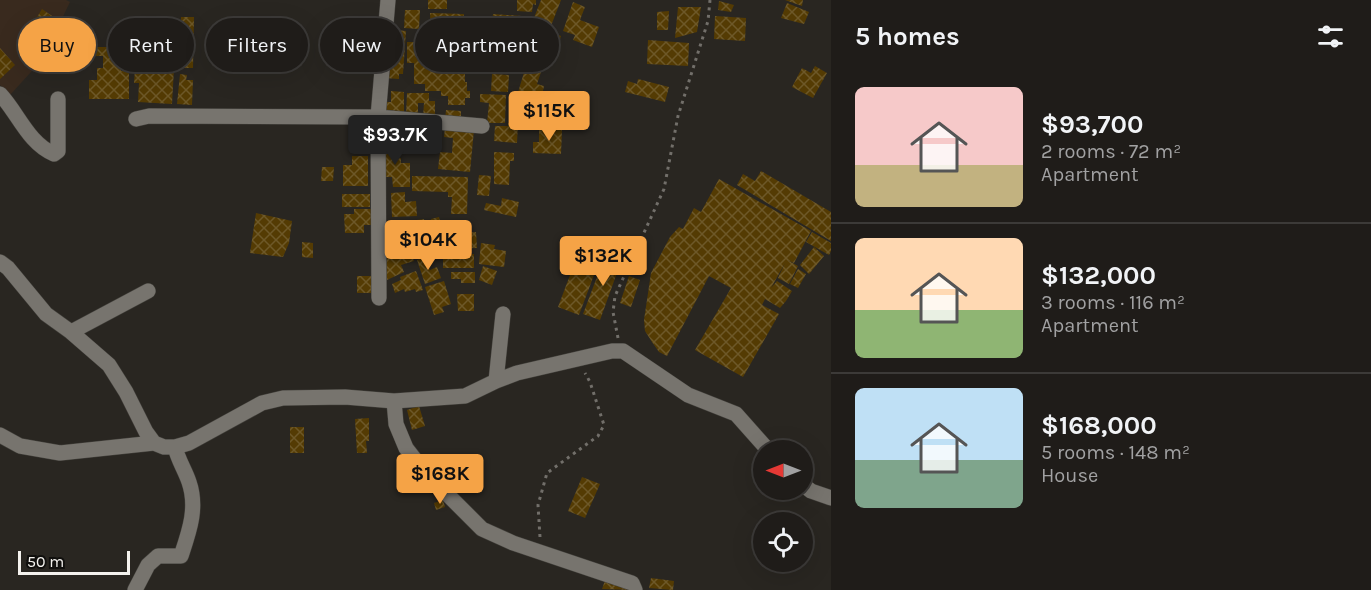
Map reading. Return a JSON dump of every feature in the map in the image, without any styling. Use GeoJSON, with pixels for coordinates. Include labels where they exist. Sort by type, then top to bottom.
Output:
{"type":"FeatureCollection","features":[{"type":"Feature","properties":{"kind":"street"},"geometry":{"type":"LineString","coordinates":[[380,298],[378,117],[388,0]]}},
{"type":"Feature","properties":{"kind":"street"},"geometry":{"type":"LineString","coordinates":[[0,94],[34,139],[45,150],[54,154],[58,151],[58,99]]}},
{"type":"Feature","properties":{"kind":"street"},"geometry":{"type":"LineString","coordinates":[[136,118],[149,116],[378,117],[482,126]]}},
{"type":"Feature","properties":{"kind":"street"},"geometry":{"type":"LineString","coordinates":[[0,262],[8,268],[46,314],[72,332],[109,365],[154,443]]}},
{"type":"Feature","properties":{"kind":"street"},"geometry":{"type":"LineString","coordinates":[[72,332],[148,291]]}},
{"type":"Feature","properties":{"kind":"street"},"geometry":{"type":"LineString","coordinates":[[496,381],[503,314]]}},
{"type":"Feature","properties":{"kind":"street"},"geometry":{"type":"LineString","coordinates":[[0,435],[20,446],[60,453],[154,443],[164,447],[175,447],[189,443],[262,403],[283,398],[345,397],[394,401],[465,396],[517,373],[623,351],[688,395],[736,414],[759,440]]}},
{"type":"Feature","properties":{"kind":"street"},"geometry":{"type":"LineString","coordinates":[[394,401],[396,424],[406,448],[423,471],[482,529],[513,543],[632,583],[635,590]]}},
{"type":"Feature","properties":{"kind":"street"},"geometry":{"type":"LineString","coordinates":[[135,590],[148,566],[158,556],[181,556],[189,531],[194,503],[175,447]]}},
{"type":"Feature","properties":{"kind":"street"},"geometry":{"type":"LineString","coordinates":[[813,492],[831,498]]}},
{"type":"Feature","properties":{"kind":"path"},"geometry":{"type":"LineString","coordinates":[[623,351],[615,331],[613,312],[615,296],[664,189],[678,116],[708,21],[710,0]]}},
{"type":"Feature","properties":{"kind":"path"},"geometry":{"type":"LineString","coordinates":[[540,551],[538,505],[547,473],[598,436],[604,425],[590,382],[577,359]]}},
{"type":"Feature","properties":{"kind":"shaded area"},"geometry":{"type":"Polygon","coordinates":[[[0,0],[66,0],[70,2],[62,18],[18,18],[18,72],[31,72],[10,95],[0,85],[0,0]]]}},
{"type":"Feature","properties":{"kind":"building"},"geometry":{"type":"Polygon","coordinates":[[[428,0],[447,0],[447,9],[428,9],[428,0]]]}},
{"type":"Feature","properties":{"kind":"building"},"geometry":{"type":"Polygon","coordinates":[[[517,0],[536,0],[536,5],[533,4],[532,12],[517,11],[517,0]]]}},
{"type":"Feature","properties":{"kind":"building"},"geometry":{"type":"Polygon","coordinates":[[[541,0],[561,0],[554,18],[534,18],[541,0]]]}},
{"type":"Feature","properties":{"kind":"building"},"geometry":{"type":"Polygon","coordinates":[[[785,0],[803,0],[802,6],[785,0]]]}},
{"type":"Feature","properties":{"kind":"building"},"geometry":{"type":"Polygon","coordinates":[[[719,1],[734,5],[731,12],[718,10],[719,1]]]}},
{"type":"Feature","properties":{"kind":"building"},"geometry":{"type":"Polygon","coordinates":[[[573,2],[585,7],[580,20],[599,27],[592,47],[573,40],[575,35],[563,31],[573,2]]]}},
{"type":"Feature","properties":{"kind":"building"},"geometry":{"type":"Polygon","coordinates":[[[787,3],[809,12],[804,24],[781,18],[787,3]]]}},
{"type":"Feature","properties":{"kind":"building"},"geometry":{"type":"Polygon","coordinates":[[[678,7],[701,7],[697,32],[675,38],[678,7]]]}},
{"type":"Feature","properties":{"kind":"building"},"geometry":{"type":"Polygon","coordinates":[[[42,9],[55,18],[37,18],[42,9]]]}},
{"type":"Feature","properties":{"kind":"building"},"geometry":{"type":"Polygon","coordinates":[[[405,10],[420,10],[420,18],[415,18],[415,29],[404,28],[405,10]]]}},
{"type":"Feature","properties":{"kind":"building"},"geometry":{"type":"Polygon","coordinates":[[[669,11],[668,30],[657,30],[657,12],[669,11]]]}},
{"type":"Feature","properties":{"kind":"building"},"geometry":{"type":"Polygon","coordinates":[[[430,13],[464,14],[464,18],[430,18],[430,13]]]}},
{"type":"Feature","properties":{"kind":"building"},"geometry":{"type":"Polygon","coordinates":[[[493,14],[522,16],[521,18],[493,18],[493,14]]]}},
{"type":"Feature","properties":{"kind":"building"},"geometry":{"type":"Polygon","coordinates":[[[715,16],[746,18],[745,41],[714,39],[715,16]]]}},
{"type":"Feature","properties":{"kind":"building"},"geometry":{"type":"Polygon","coordinates":[[[403,31],[406,31],[403,74],[399,74],[399,79],[384,78],[384,72],[403,72],[403,31]]]}},
{"type":"Feature","properties":{"kind":"building"},"geometry":{"type":"Polygon","coordinates":[[[648,40],[689,43],[688,66],[647,64],[648,40]]]}},
{"type":"Feature","properties":{"kind":"building"},"geometry":{"type":"Polygon","coordinates":[[[407,42],[415,42],[415,72],[465,72],[465,82],[467,82],[467,91],[470,91],[470,98],[465,98],[465,105],[448,105],[448,96],[441,96],[441,91],[425,91],[425,84],[414,84],[414,63],[407,63],[407,42]]]}},
{"type":"Feature","properties":{"kind":"building"},"geometry":{"type":"Polygon","coordinates":[[[96,47],[108,47],[108,72],[129,72],[129,99],[89,99],[89,80],[97,80],[97,68],[103,68],[103,56],[96,56],[96,47]]]}},
{"type":"Feature","properties":{"kind":"building"},"geometry":{"type":"Polygon","coordinates":[[[0,48],[15,65],[0,79],[0,48]]]}},
{"type":"Feature","properties":{"kind":"building"},"geometry":{"type":"Polygon","coordinates":[[[815,66],[827,73],[813,98],[792,87],[802,68],[811,73],[815,66]]]}},
{"type":"Feature","properties":{"kind":"building"},"geometry":{"type":"Polygon","coordinates":[[[135,72],[174,72],[172,104],[138,102],[139,83],[134,83],[135,72]]]}},
{"type":"Feature","properties":{"kind":"building"},"geometry":{"type":"Polygon","coordinates":[[[524,72],[541,72],[537,84],[544,86],[541,101],[559,102],[558,113],[549,112],[548,126],[530,125],[530,121],[515,120],[516,99],[524,72]]]}},
{"type":"Feature","properties":{"kind":"building"},"geometry":{"type":"Polygon","coordinates":[[[180,74],[187,75],[186,80],[193,80],[192,105],[177,104],[180,74]]]}},
{"type":"Feature","properties":{"kind":"building"},"geometry":{"type":"Polygon","coordinates":[[[492,74],[509,75],[508,92],[491,91],[492,74]]]}},
{"type":"Feature","properties":{"kind":"building"},"geometry":{"type":"Polygon","coordinates":[[[638,79],[669,87],[665,102],[625,92],[628,81],[637,84],[638,79]]]}},
{"type":"Feature","properties":{"kind":"building"},"geometry":{"type":"Polygon","coordinates":[[[391,91],[404,92],[404,116],[383,114],[381,102],[391,102],[391,91]]]}},
{"type":"Feature","properties":{"kind":"building"},"geometry":{"type":"Polygon","coordinates":[[[407,93],[429,93],[429,101],[435,101],[435,117],[423,117],[424,103],[418,103],[418,116],[406,116],[407,93]]]}},
{"type":"Feature","properties":{"kind":"building"},"geometry":{"type":"Polygon","coordinates":[[[480,94],[506,95],[505,123],[487,123],[489,103],[480,102],[480,94]]]}},
{"type":"Feature","properties":{"kind":"building"},"geometry":{"type":"Polygon","coordinates":[[[446,110],[461,111],[461,120],[445,119],[446,110]]]}},
{"type":"Feature","properties":{"kind":"building"},"geometry":{"type":"Polygon","coordinates":[[[381,119],[407,120],[406,137],[381,134],[381,119]]]}},
{"type":"Feature","properties":{"kind":"building"},"geometry":{"type":"Polygon","coordinates":[[[357,122],[374,122],[374,153],[356,153],[357,122]]]}},
{"type":"Feature","properties":{"kind":"building"},"geometry":{"type":"Polygon","coordinates":[[[416,122],[431,123],[429,154],[411,153],[412,142],[415,142],[416,122]]]}},
{"type":"Feature","properties":{"kind":"building"},"geometry":{"type":"Polygon","coordinates":[[[508,123],[518,123],[517,143],[494,141],[495,126],[508,126],[508,123]]]}},
{"type":"Feature","properties":{"kind":"building"},"geometry":{"type":"Polygon","coordinates":[[[445,127],[474,130],[470,172],[438,169],[440,152],[452,153],[453,138],[444,137],[445,127]]]}},
{"type":"Feature","properties":{"kind":"building"},"geometry":{"type":"Polygon","coordinates":[[[539,129],[562,130],[561,154],[533,153],[533,142],[539,142],[539,129]]]}},
{"type":"Feature","properties":{"kind":"building"},"geometry":{"type":"Polygon","coordinates":[[[389,139],[395,139],[396,158],[401,158],[401,163],[410,163],[410,187],[393,187],[392,177],[382,177],[383,144],[389,144],[389,139]]]}},
{"type":"Feature","properties":{"kind":"building"},"geometry":{"type":"Polygon","coordinates":[[[494,152],[514,153],[514,161],[510,161],[509,185],[494,184],[494,152]]]}},
{"type":"Feature","properties":{"kind":"building"},"geometry":{"type":"Polygon","coordinates":[[[352,156],[368,156],[368,186],[343,186],[343,165],[352,165],[352,156]]]}},
{"type":"Feature","properties":{"kind":"building"},"geometry":{"type":"Polygon","coordinates":[[[322,167],[334,167],[333,181],[321,181],[322,167]]]}},
{"type":"Feature","properties":{"kind":"building"},"geometry":{"type":"Polygon","coordinates":[[[761,171],[831,212],[831,241],[737,185],[743,174],[755,181],[761,171]]]}},
{"type":"Feature","properties":{"kind":"building"},"geometry":{"type":"Polygon","coordinates":[[[479,175],[491,176],[489,196],[477,195],[479,175]]]}},
{"type":"Feature","properties":{"kind":"building"},"geometry":{"type":"Polygon","coordinates":[[[412,176],[468,177],[467,214],[451,214],[452,197],[448,197],[448,192],[412,191],[412,176]]]}},
{"type":"Feature","properties":{"kind":"building"},"geometry":{"type":"Polygon","coordinates":[[[719,179],[811,231],[794,263],[787,260],[798,266],[789,284],[778,278],[785,263],[771,288],[777,281],[792,291],[786,301],[780,308],[765,299],[762,305],[779,314],[743,377],[695,350],[731,288],[709,276],[667,356],[659,352],[645,331],[644,320],[651,273],[670,237],[679,227],[683,229],[694,208],[701,212],[719,179]]]}},
{"type":"Feature","properties":{"kind":"building"},"geometry":{"type":"Polygon","coordinates":[[[405,192],[405,202],[416,201],[417,216],[392,217],[391,193],[405,192]]]}},
{"type":"Feature","properties":{"kind":"building"},"geometry":{"type":"Polygon","coordinates":[[[342,194],[370,194],[370,207],[342,207],[342,194]]]}},
{"type":"Feature","properties":{"kind":"building"},"geometry":{"type":"Polygon","coordinates":[[[502,198],[519,202],[516,217],[484,210],[486,203],[501,206],[502,198]]]}},
{"type":"Feature","properties":{"kind":"building"},"geometry":{"type":"Polygon","coordinates":[[[354,209],[371,209],[371,225],[364,225],[364,233],[345,233],[344,214],[354,214],[354,209]]]}},
{"type":"Feature","properties":{"kind":"building"},"geometry":{"type":"Polygon","coordinates":[[[256,213],[292,221],[289,243],[283,257],[250,253],[256,213]]]}},
{"type":"Feature","properties":{"kind":"building"},"geometry":{"type":"Polygon","coordinates":[[[439,217],[441,224],[449,222],[450,229],[445,231],[446,233],[435,236],[433,229],[427,231],[429,237],[421,239],[417,220],[424,219],[425,226],[432,225],[431,219],[439,217]]]}},
{"type":"Feature","properties":{"kind":"building"},"geometry":{"type":"Polygon","coordinates":[[[415,225],[418,240],[408,243],[404,228],[415,225]]]}},
{"type":"Feature","properties":{"kind":"building"},"geometry":{"type":"Polygon","coordinates":[[[476,232],[477,248],[455,249],[454,239],[461,239],[461,233],[476,232]]]}},
{"type":"Feature","properties":{"kind":"building"},"geometry":{"type":"Polygon","coordinates":[[[812,232],[831,243],[829,255],[806,242],[812,232]]]}},
{"type":"Feature","properties":{"kind":"building"},"geometry":{"type":"Polygon","coordinates":[[[302,242],[313,243],[313,258],[302,257],[302,242]]]}},
{"type":"Feature","properties":{"kind":"building"},"geometry":{"type":"Polygon","coordinates":[[[481,243],[495,245],[494,249],[506,251],[504,267],[479,264],[481,243]]]}},
{"type":"Feature","properties":{"kind":"building"},"geometry":{"type":"Polygon","coordinates":[[[814,247],[824,256],[809,274],[800,265],[814,247]]]}},
{"type":"Feature","properties":{"kind":"building"},"geometry":{"type":"Polygon","coordinates":[[[410,249],[414,261],[401,265],[404,272],[387,280],[381,253],[397,250],[398,253],[410,249]]]}},
{"type":"Feature","properties":{"kind":"building"},"geometry":{"type":"Polygon","coordinates":[[[579,251],[600,259],[579,315],[558,307],[579,251]]]}},
{"type":"Feature","properties":{"kind":"building"},"geometry":{"type":"Polygon","coordinates":[[[606,253],[622,259],[600,320],[583,314],[606,253]]]}},
{"type":"Feature","properties":{"kind":"building"},"geometry":{"type":"Polygon","coordinates":[[[443,254],[474,254],[474,268],[443,268],[443,254]]]}},
{"type":"Feature","properties":{"kind":"building"},"geometry":{"type":"Polygon","coordinates":[[[426,257],[430,270],[437,267],[441,278],[425,284],[417,260],[426,257]]]}},
{"type":"Feature","properties":{"kind":"building"},"geometry":{"type":"Polygon","coordinates":[[[483,266],[497,271],[492,285],[479,280],[483,266]]]}},
{"type":"Feature","properties":{"kind":"building"},"geometry":{"type":"Polygon","coordinates":[[[798,269],[806,274],[798,288],[790,284],[798,269]]]}},
{"type":"Feature","properties":{"kind":"building"},"geometry":{"type":"Polygon","coordinates":[[[416,271],[423,290],[416,292],[415,289],[405,292],[404,289],[395,293],[392,284],[401,280],[400,277],[416,271]]]}},
{"type":"Feature","properties":{"kind":"building"},"geometry":{"type":"Polygon","coordinates":[[[451,272],[475,272],[475,283],[461,283],[461,279],[451,279],[451,272]]]}},
{"type":"Feature","properties":{"kind":"building"},"geometry":{"type":"Polygon","coordinates":[[[357,276],[373,276],[373,293],[357,293],[357,276]]]}},
{"type":"Feature","properties":{"kind":"building"},"geometry":{"type":"Polygon","coordinates":[[[629,276],[640,280],[631,307],[620,303],[629,276]]]}},
{"type":"Feature","properties":{"kind":"building"},"geometry":{"type":"Polygon","coordinates":[[[444,281],[451,304],[442,307],[444,312],[434,315],[425,287],[444,281]]]}},
{"type":"Feature","properties":{"kind":"building"},"geometry":{"type":"Polygon","coordinates":[[[457,294],[474,294],[474,311],[458,311],[457,294]]]}},
{"type":"Feature","properties":{"kind":"building"},"geometry":{"type":"Polygon","coordinates":[[[419,406],[425,426],[412,430],[407,410],[419,406]]]}},
{"type":"Feature","properties":{"kind":"building"},"geometry":{"type":"Polygon","coordinates":[[[369,418],[367,453],[357,453],[355,419],[369,418]]]}},
{"type":"Feature","properties":{"kind":"building"},"geometry":{"type":"Polygon","coordinates":[[[290,427],[304,427],[304,453],[290,453],[290,427]]]}},
{"type":"Feature","properties":{"kind":"building"},"geometry":{"type":"Polygon","coordinates":[[[582,477],[600,484],[585,518],[568,511],[582,477]]]}},
{"type":"Feature","properties":{"kind":"building"},"geometry":{"type":"Polygon","coordinates":[[[443,500],[445,507],[436,510],[434,503],[443,500]]]}},
{"type":"Feature","properties":{"kind":"building"},"geometry":{"type":"Polygon","coordinates":[[[607,575],[634,590],[602,589],[607,575]]]}},
{"type":"Feature","properties":{"kind":"building"},"geometry":{"type":"Polygon","coordinates":[[[651,578],[674,581],[673,590],[649,588],[651,578]]]}}]}
